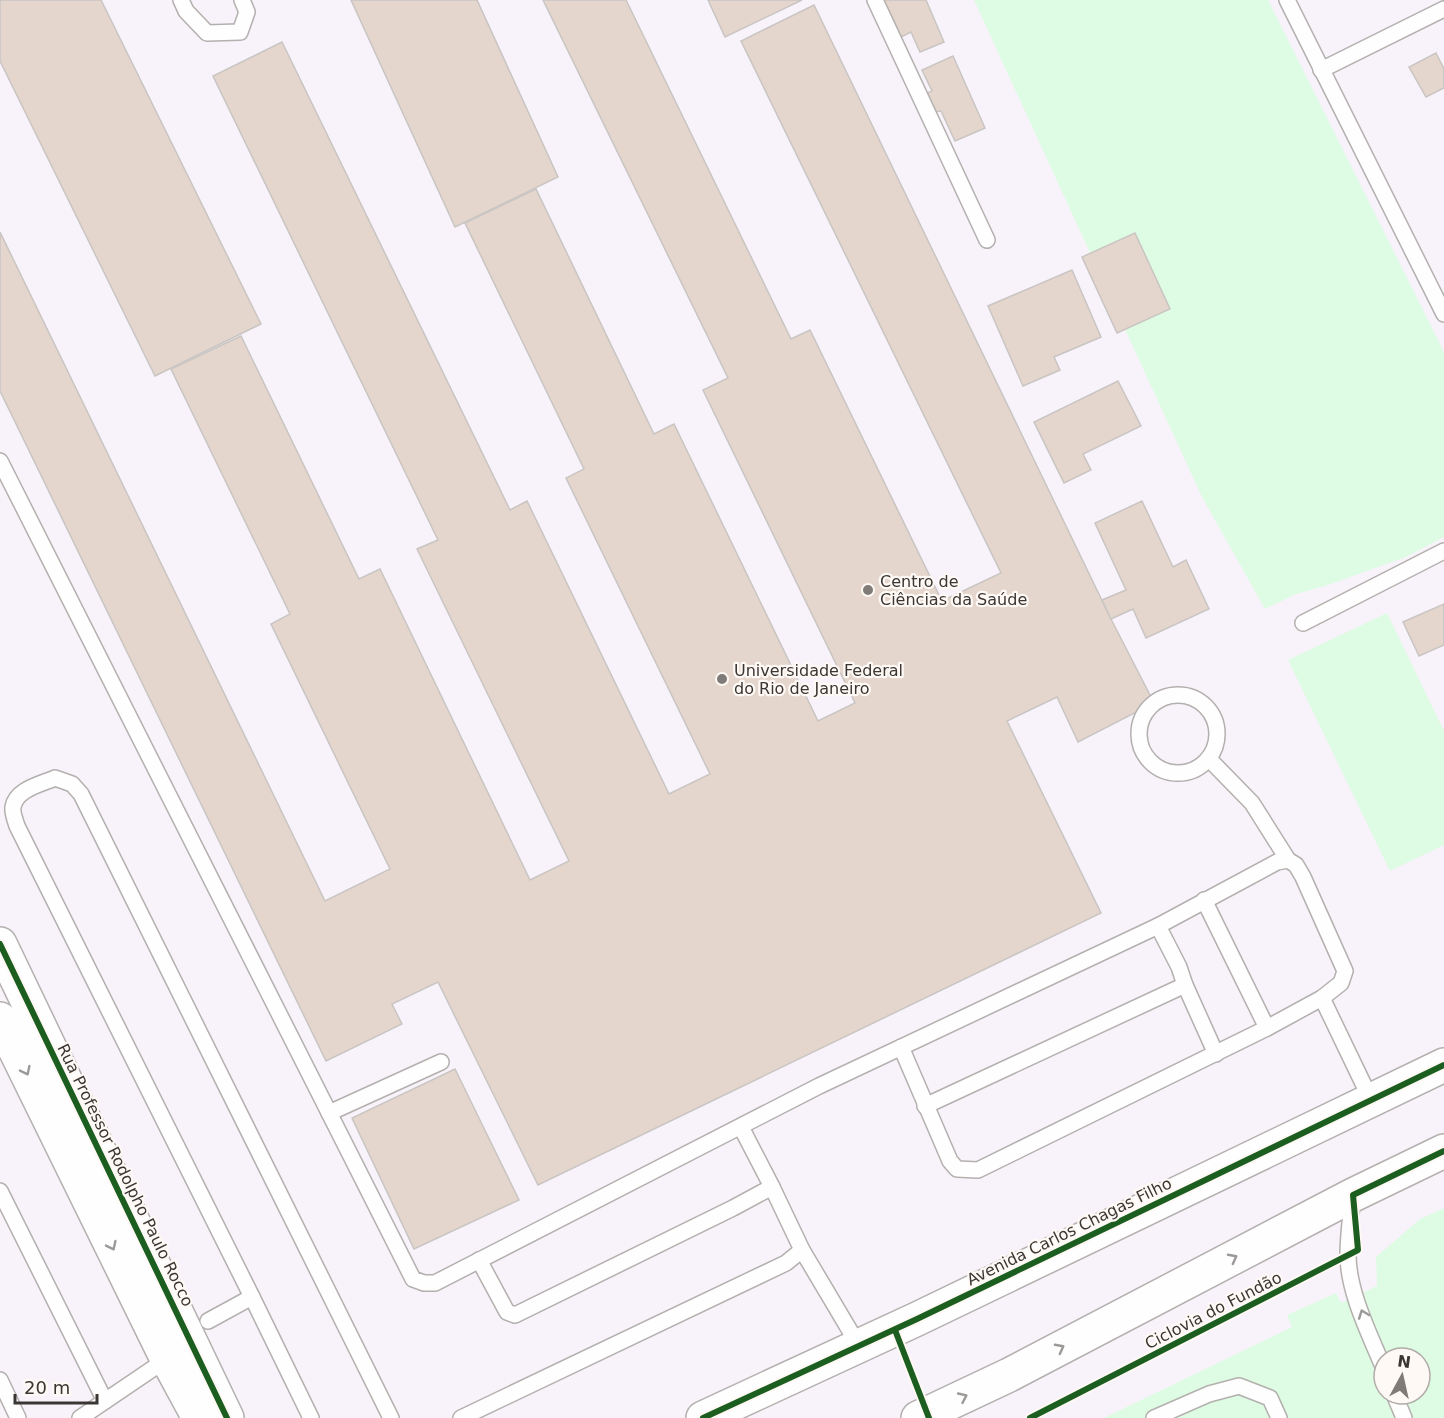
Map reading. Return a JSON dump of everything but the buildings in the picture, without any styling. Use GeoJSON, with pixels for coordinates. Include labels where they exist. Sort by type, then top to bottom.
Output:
{"type":"FeatureCollection","features":[{"type":"Feature","properties":{"kind":"street","name":"Rua Professor Rodolpho Paulo Rocco"},"geometry":{"type":"LineString","coordinates":[[0,944],[227,1418]]}},
{"type":"Feature","properties":{"kind":"street"},"geometry":{"type":"LineString","coordinates":[[0,1019],[167,1359],[199,1418]]}},
{"type":"Feature","properties":{"kind":"street","name":"Avenida Carlos Chagas Filho"},"geometry":{"type":"LineString","coordinates":[[703,1418],[859,1346],[1444,1065]]}},
{"type":"Feature","properties":{"kind":"street"},"geometry":{"type":"LineString","coordinates":[[918,1418],[1009,1376],[1353,1195],[1444,1151]]}},
{"type":"Feature","properties":{"kind":"lane"},"geometry":{"type":"LineString","coordinates":[[181,0],[186,11],[207,33],[240,32],[248,12],[242,0]]}},
{"type":"Feature","properties":{"kind":"lane"},"geometry":{"type":"LineString","coordinates":[[875,0],[987,240]]}},
{"type":"Feature","properties":{"kind":"lane"},"geometry":{"type":"LineString","coordinates":[[1287,0],[1444,314]]}},
{"type":"Feature","properties":{"kind":"lane"},"geometry":{"type":"LineString","coordinates":[[1321,70],[1444,9]]}},
{"type":"Feature","properties":{"kind":"lane"},"geometry":{"type":"LineString","coordinates":[[0,461],[413,1279],[424,1283],[435,1283],[819,1086],[1158,926],[1277,862],[1288,860]]}},
{"type":"Feature","properties":{"kind":"lane"},"geometry":{"type":"LineString","coordinates":[[1303,623],[1444,551]]}},
{"type":"Feature","properties":{"kind":"lane"},"geometry":{"type":"LineString","coordinates":[[1174,696],[1187,696],[1200,701],[1216,722],[1218,735],[1209,759],[1200,767],[1189,772],[1166,771],[1155,765],[1141,746],[1141,723],[1145,713],[1161,699],[1174,696]]}},
{"type":"Feature","properties":{"kind":"lane"},"geometry":{"type":"LineString","coordinates":[[901,1047],[950,1161],[957,1169],[978,1170],[1266,1028],[1322,998],[1341,983],[1345,971],[1296,865],[1288,860],[1252,803],[1209,759]]}},
{"type":"Feature","properties":{"kind":"lane"},"geometry":{"type":"LineString","coordinates":[[311,1418],[17,826],[13,808],[16,799],[25,791],[55,778],[72,784],[81,794],[391,1418]]}},
{"type":"Feature","properties":{"kind":"lane"},"geometry":{"type":"LineString","coordinates":[[1204,900],[1266,1028]]}},
{"type":"Feature","properties":{"kind":"lane"},"geometry":{"type":"LineString","coordinates":[[1158,926],[1179,967],[1215,1054]]}},
{"type":"Feature","properties":{"kind":"lane"},"geometry":{"type":"LineString","coordinates":[[925,1106],[1185,985]]}},
{"type":"Feature","properties":{"kind":"lane"},"geometry":{"type":"LineString","coordinates":[[1322,998],[1371,1100]]}},
{"type":"Feature","properties":{"kind":"lane"},"geometry":{"type":"LineString","coordinates":[[329,1113],[441,1062]]}},
{"type":"Feature","properties":{"kind":"lane"},"geometry":{"type":"LineString","coordinates":[[741,1127],[802,1250],[859,1346]]}},
{"type":"Feature","properties":{"kind":"lane"},"geometry":{"type":"LineString","coordinates":[[479,1260],[507,1312],[515,1315],[772,1187]]}},
{"type":"Feature","properties":{"kind":"lane"},"geometry":{"type":"LineString","coordinates":[[0,1191],[105,1401]]}},
{"type":"Feature","properties":{"kind":"lane"},"geometry":{"type":"LineString","coordinates":[[1353,1195],[1348,1257],[1361,1311],[1375,1346]]}},
{"type":"Feature","properties":{"kind":"lane"},"geometry":{"type":"LineString","coordinates":[[461,1418],[786,1263],[802,1250]]}},
{"type":"Feature","properties":{"kind":"lane"},"geometry":{"type":"LineString","coordinates":[[208,1321],[252,1297]]}},
{"type":"Feature","properties":{"kind":"lane"},"geometry":{"type":"LineString","coordinates":[[80,1418],[167,1359]]}},
{"type":"Feature","properties":{"kind":"lane"},"geometry":{"type":"LineString","coordinates":[[0,1380],[18,1418]]}},
{"type":"Feature","properties":{"kind":"lane"},"geometry":{"type":"LineString","coordinates":[[1154,1418],[1209,1394],[1239,1386],[1270,1398],[1279,1418]]}},
{"type":"Feature","properties":{"kind":"shaded area","name":"Universidade Federal do Rio de Janeiro"},"geometry":{"type":"Polygon","coordinates":[[[0,0],[1444,0],[1444,1418],[0,1418],[0,0]]]}},
{"type":"Feature","properties":{"kind":"green space"},"geometry":{"type":"Polygon","coordinates":[[[974,0],[1268,0],[1444,352],[1444,537],[1406,557],[1296,594],[1265,609],[1202,497],[974,0]]]}},
{"type":"Feature","properties":{"kind":"green space"},"geometry":{"type":"Polygon","coordinates":[[[1387,613],[1444,731],[1444,845],[1390,871],[1288,660],[1387,613]]]}},
{"type":"Feature","properties":{"kind":"green space"},"geometry":{"type":"Polygon","coordinates":[[[1444,1208],[1444,1418],[1104,1418],[1292,1327],[1287,1315],[1336,1293],[1341,1303],[1377,1286],[1376,1257],[1420,1219],[1444,1208]]]}},
{"type":"Feature","properties":{"kind":"cycle path"},"geometry":{"type":"LineString","coordinates":[[0,944],[227,1418]]}},
{"type":"Feature","properties":{"kind":"cycle path"},"geometry":{"type":"LineString","coordinates":[[703,1418],[917,1319],[1444,1065]]}},
{"type":"Feature","properties":{"kind":"cycle path","name":"Ciclovia do Fundão"},"geometry":{"type":"LineString","coordinates":[[1030,1418],[1358,1250],[1353,1195],[1444,1151]]}},
{"type":"Feature","properties":{"kind":"cycle path"},"geometry":{"type":"LineString","coordinates":[[895,1330],[929,1418]]}},
{"type":"Feature","properties":{"kind":"place","name":"Centro de Ciências da Saúde"},"geometry":{"type":"Point","coordinates":[868,590]}},
{"type":"Feature","properties":{"kind":"place","name":"Universidade Federal do Rio de Janeiro"},"geometry":{"type":"Point","coordinates":[722,679]}}]}
